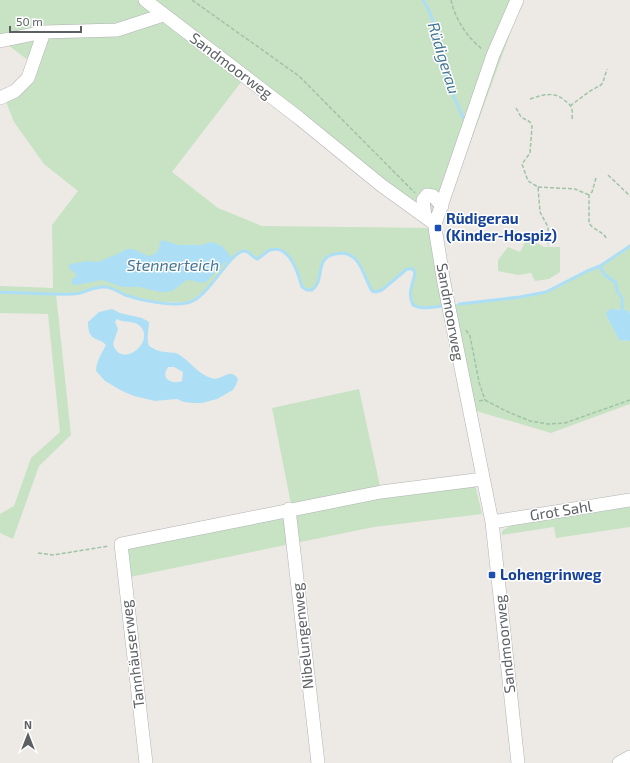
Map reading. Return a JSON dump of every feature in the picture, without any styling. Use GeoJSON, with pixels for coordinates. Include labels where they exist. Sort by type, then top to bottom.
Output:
{"type":"FeatureCollection","features":[{"type":"Feature","properties":{"kind":"street","name":"Sandmoorweg"},"geometry":{"type":"LineString","coordinates":[[145,0],[299,118],[381,185],[430,221],[492,522],[518,763]]}},
{"type":"Feature","properties":{"kind":"street"},"geometry":{"type":"LineString","coordinates":[[430,221],[442,206],[493,55],[517,0]]}},
{"type":"Feature","properties":{"kind":"street"},"geometry":{"type":"LineString","coordinates":[[0,42],[44,32],[117,30],[164,15]]}},
{"type":"Feature","properties":{"kind":"street"},"geometry":{"type":"LineString","coordinates":[[0,98],[15,92],[28,78],[44,32]]}},
{"type":"Feature","properties":{"kind":"street"},"geometry":{"type":"LineString","coordinates":[[430,221],[424,200],[427,195],[431,195],[442,206]]}},
{"type":"Feature","properties":{"kind":"street"},"geometry":{"type":"LineString","coordinates":[[121,544],[381,492],[483,479]]}},
{"type":"Feature","properties":{"kind":"street","name":"Grot Sahl"},"geometry":{"type":"LineString","coordinates":[[492,522],[630,500]]}},
{"type":"Feature","properties":{"kind":"street","name":"Nibelungenweg"},"geometry":{"type":"LineString","coordinates":[[289,510],[318,763]]}},
{"type":"Feature","properties":{"kind":"street","name":"Tannhäuserweg"},"geometry":{"type":"LineString","coordinates":[[121,544],[146,763]]}},
{"type":"Feature","properties":{"kind":"street"},"geometry":{"type":"LineString","coordinates":[[619,763],[630,757]]}},
{"type":"Feature","properties":{"kind":"path"},"geometry":{"type":"LineString","coordinates":[[192,0],[299,76],[413,192],[424,200]]}},
{"type":"Feature","properties":{"kind":"path"},"geometry":{"type":"LineString","coordinates":[[451,0],[454,11],[468,35],[481,49],[493,55]]}},
{"type":"Feature","properties":{"kind":"path"},"geometry":{"type":"LineString","coordinates":[[570,106],[600,85],[603,82],[606,70]]}},
{"type":"Feature","properties":{"kind":"path"},"geometry":{"type":"LineString","coordinates":[[530,99],[552,94],[560,96],[572,109],[572,120]]}},
{"type":"Feature","properties":{"kind":"path"},"geometry":{"type":"LineString","coordinates":[[516,108],[521,117],[530,122],[532,126],[530,153],[522,164],[528,181],[538,187],[575,189],[589,195]]}},
{"type":"Feature","properties":{"kind":"path"},"geometry":{"type":"LineString","coordinates":[[608,175],[630,196]]}},
{"type":"Feature","properties":{"kind":"path"},"geometry":{"type":"LineString","coordinates":[[596,178],[592,192],[589,195],[589,223],[605,235],[606,238]]}},
{"type":"Feature","properties":{"kind":"path"},"geometry":{"type":"LineString","coordinates":[[538,187],[540,212],[548,227],[548,246]]}},
{"type":"Feature","properties":{"kind":"path"},"geometry":{"type":"LineString","coordinates":[[466,330],[470,336],[479,382],[486,400],[506,411],[530,421],[548,424],[565,423],[630,400]]}},
{"type":"Feature","properties":{"kind":"path"},"geometry":{"type":"LineString","coordinates":[[467,405],[486,400]]}},
{"type":"Feature","properties":{"kind":"path"},"geometry":{"type":"LineString","coordinates":[[38,553],[53,555],[121,544]]}},
{"type":"Feature","properties":{"kind":"green space"},"geometry":{"type":"Polygon","coordinates":[[[0,0],[517,0],[518,12],[440,226],[448,305],[520,297],[547,292],[587,271],[598,267],[630,246],[630,313],[627,310],[615,309],[606,315],[619,340],[630,341],[630,404],[551,433],[466,408],[442,306],[424,308],[413,305],[411,293],[415,273],[413,269],[407,269],[382,290],[376,292],[372,291],[363,269],[356,259],[347,254],[336,253],[327,257],[324,261],[319,282],[310,290],[302,287],[292,261],[283,251],[277,249],[270,250],[257,259],[248,252],[241,252],[235,255],[218,277],[203,292],[189,302],[158,302],[125,295],[110,288],[104,287],[95,287],[76,294],[56,294],[71,435],[39,466],[13,539],[0,533],[0,514],[14,506],[31,458],[60,432],[48,314],[0,313],[0,286],[53,288],[52,225],[78,191],[44,164],[14,122],[5,99],[33,64],[0,39],[0,0]],[[245,77],[172,172],[218,208],[262,226],[435,228],[245,77]]]}},
{"type":"Feature","properties":{"kind":"green space"},"geometry":{"type":"Polygon","coordinates":[[[525,242],[535,242],[544,247],[560,247],[560,272],[549,279],[535,281],[531,273],[518,275],[498,271],[498,260],[508,247],[520,252],[525,242]]]}},
{"type":"Feature","properties":{"kind":"green space"},"geometry":{"type":"Polygon","coordinates":[[[359,389],[381,491],[474,480],[482,514],[374,527],[125,578],[121,544],[292,509],[272,408],[359,389]]]}},
{"type":"Feature","properties":{"kind":"green space"},"geometry":{"type":"Polygon","coordinates":[[[630,507],[630,527],[556,538],[554,527],[502,535],[502,531],[510,526],[630,507]]]}},
{"type":"Feature","properties":{"kind":"water","name":"Stennerteich"},"geometry":{"type":"Polygon","coordinates":[[[163,240],[178,245],[202,245],[210,242],[215,243],[222,246],[232,258],[228,263],[225,262],[206,282],[201,283],[187,280],[172,291],[166,292],[139,287],[122,287],[102,280],[76,285],[72,284],[72,279],[77,276],[70,269],[70,264],[88,261],[101,261],[127,249],[133,249],[148,256],[157,252],[160,242],[163,240]]]}},
{"type":"Feature","properties":{"kind":"water"},"geometry":{"type":"Polygon","coordinates":[[[112,309],[120,313],[142,318],[149,322],[149,346],[159,351],[178,354],[202,374],[211,378],[215,379],[229,374],[235,375],[238,379],[236,385],[233,390],[217,399],[202,403],[184,402],[177,399],[155,401],[134,396],[122,391],[105,381],[96,371],[98,360],[106,345],[92,336],[88,329],[88,322],[99,312],[112,309]],[[117,319],[115,322],[118,329],[113,344],[117,351],[123,354],[129,354],[136,351],[141,346],[144,339],[144,332],[138,324],[117,319]],[[168,367],[165,373],[166,378],[174,382],[182,381],[183,372],[174,367],[168,367]]]}},
{"type":"Feature","properties":{"kind":"water"},"geometry":{"type":"Polygon","coordinates":[[[611,309],[627,310],[630,313],[630,341],[619,340],[606,315],[607,311],[611,309]]]}},
{"type":"Feature","properties":{"kind":"waterway","name":"Rüdigerau"},"geometry":{"type":"LineString","coordinates":[[423,0],[428,8],[434,25],[446,77],[463,117]]}},
{"type":"Feature","properties":{"kind":"waterway"},"geometry":{"type":"LineString","coordinates":[[459,304],[520,297],[546,292],[600,266],[630,246]]}},
{"type":"Feature","properties":{"kind":"waterway"},"geometry":{"type":"LineString","coordinates":[[0,292],[73,294],[96,288],[108,287],[125,295],[148,301],[172,304],[187,303],[195,300],[203,293],[239,253],[245,251],[257,259],[270,250],[277,249],[288,255],[298,274],[302,287],[307,290],[312,290],[317,284],[325,259],[333,254],[343,253],[350,255],[360,265],[372,291],[376,292],[382,290],[407,269],[413,269],[415,273],[410,293],[413,305],[424,308],[442,306]]}},
{"type":"Feature","properties":{"kind":"waterway"},"geometry":{"type":"LineString","coordinates":[[600,266],[604,274],[616,283],[617,291],[622,298],[622,309]]}},
{"type":"Feature","properties":{"kind":"place","name":"Rüdigerau (Kinder-Hospiz)"},"geometry":{"type":"Point","coordinates":[438,228]}},
{"type":"Feature","properties":{"kind":"place","name":"Lohengrinweg"},"geometry":{"type":"Point","coordinates":[492,575]}}]}
